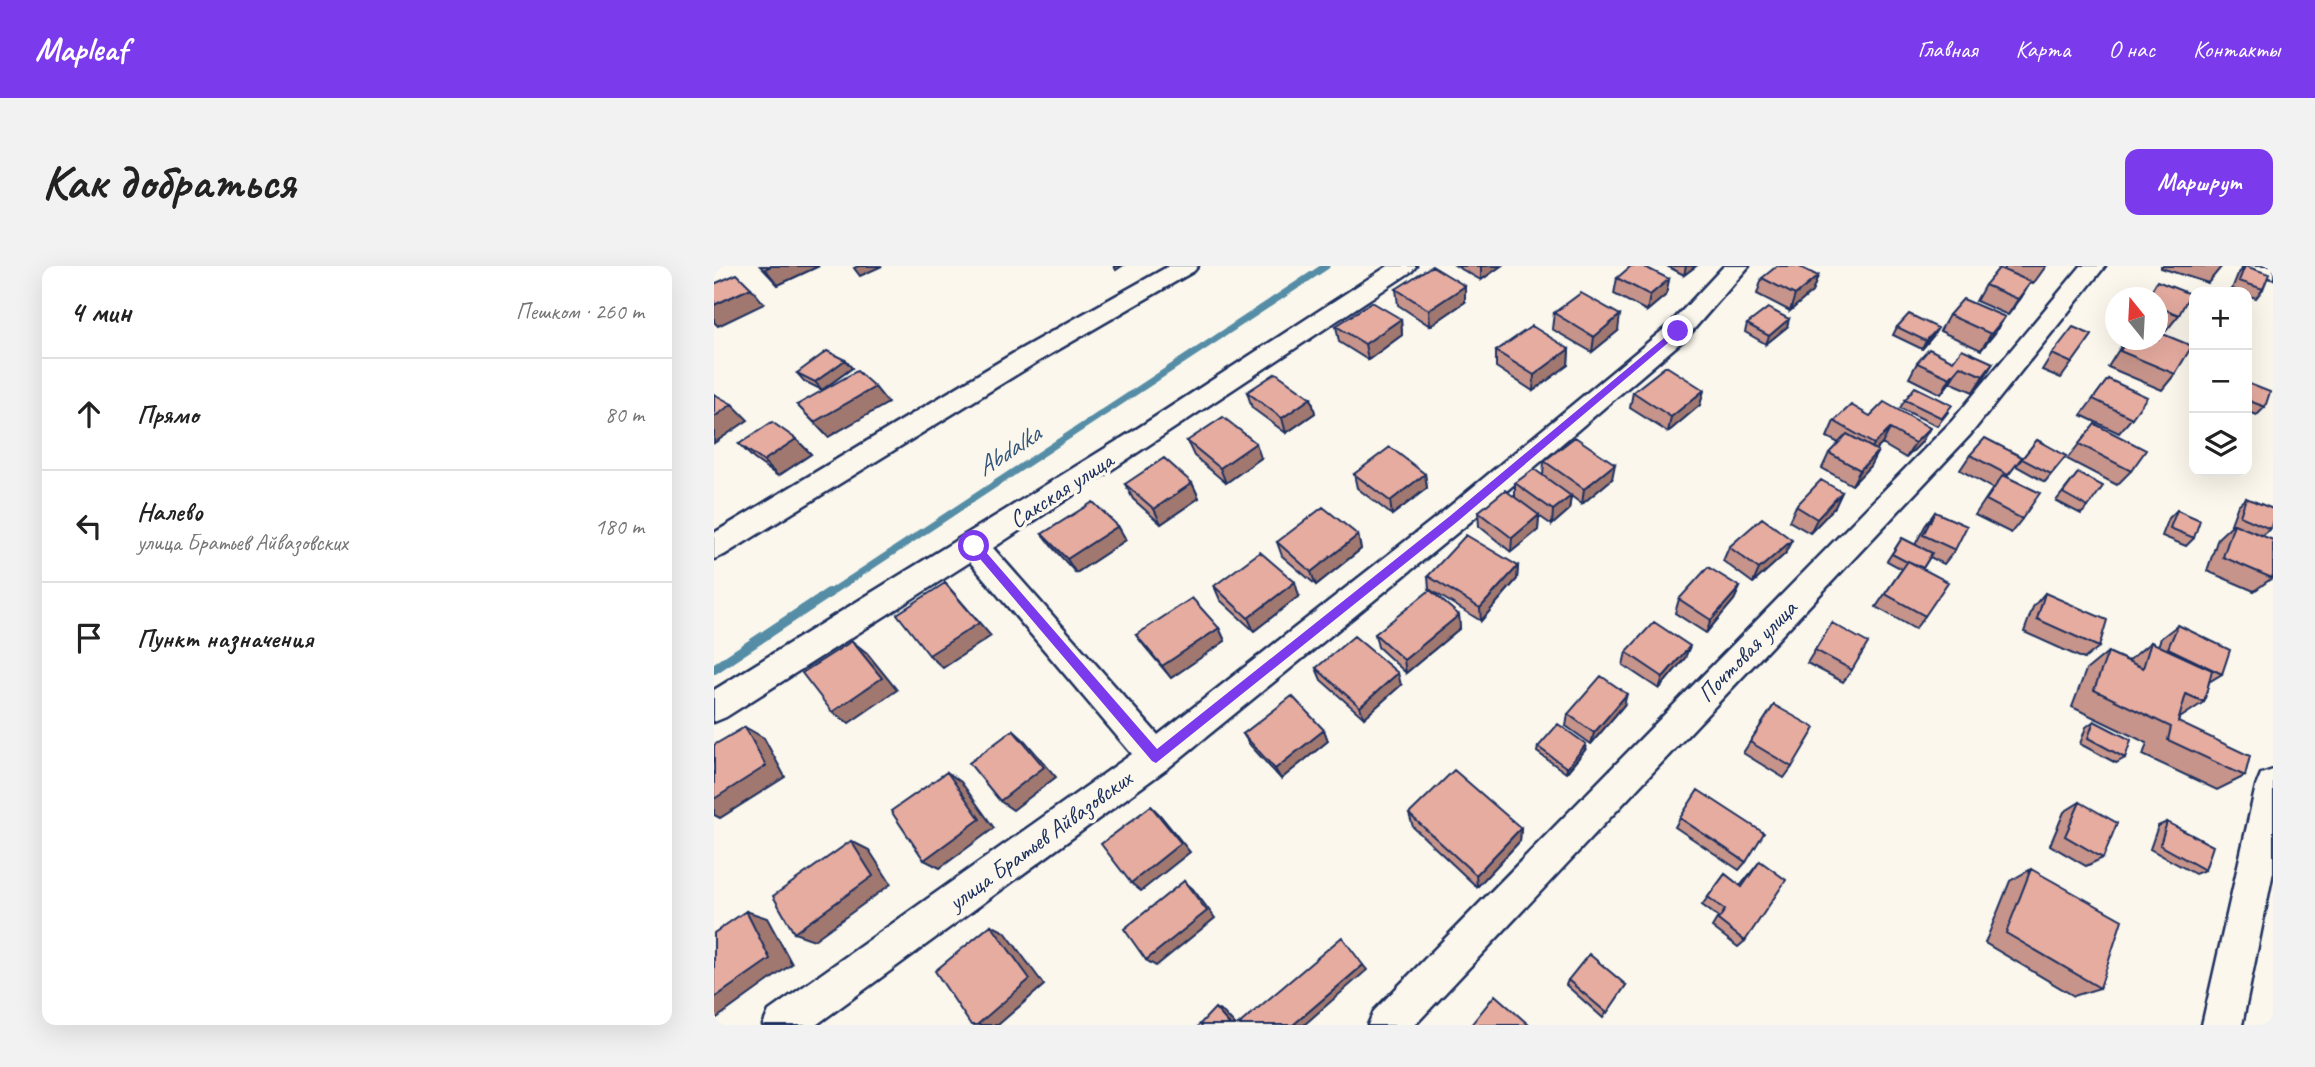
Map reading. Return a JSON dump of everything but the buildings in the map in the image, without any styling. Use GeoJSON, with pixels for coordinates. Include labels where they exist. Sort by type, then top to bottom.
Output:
{"type":"FeatureCollection","features":[{"type":"Feature","properties":{"kind":"street"},"geometry":{"type":"LineString","coordinates":[[714,547],[1028,356],[1186,266]]}},
{"type":"Feature","properties":{"kind":"street","name":"Сакская улица"},"geometry":{"type":"LineString","coordinates":[[714,707],[974,546],[1289,344],[1404,266]]}},
{"type":"Feature","properties":{"kind":"street","name":"улица Братьев Айвазовских"},"geometry":{"type":"LineString","coordinates":[[783,1025],[1156,757],[1454,519],[1678,331],[1737,266]]}},
{"type":"Feature","properties":{"kind":"street","name":"Почтовая улица"},"geometry":{"type":"LineString","coordinates":[[1388,1025],[1961,428],[2093,266]]}},
{"type":"Feature","properties":{"kind":"street"},"geometry":{"type":"LineString","coordinates":[[2254,266],[2273,271]]}},
{"type":"Feature","properties":{"kind":"street"},"geometry":{"type":"LineString","coordinates":[[974,546],[1156,757]]}},
{"type":"Feature","properties":{"kind":"street"},"geometry":{"type":"LineString","coordinates":[[2222,1025],[2273,786]]}},
{"type":"Feature","properties":{"kind":"waterway","name":"Abdalka"},"geometry":{"type":"LineString","coordinates":[[827,595],[1326,266]]}},
{"type":"Feature","properties":{"kind":"waterway","name":"Abdalka"},"geometry":{"type":"LineString","coordinates":[[714,669],[829,593]]}},
{"type":"Feature","properties":{"kind":"route"},"geometry":{"type":"LineString","coordinates":[[974,546],[1156,757],[1454,519],[1678,331]]}}]}
